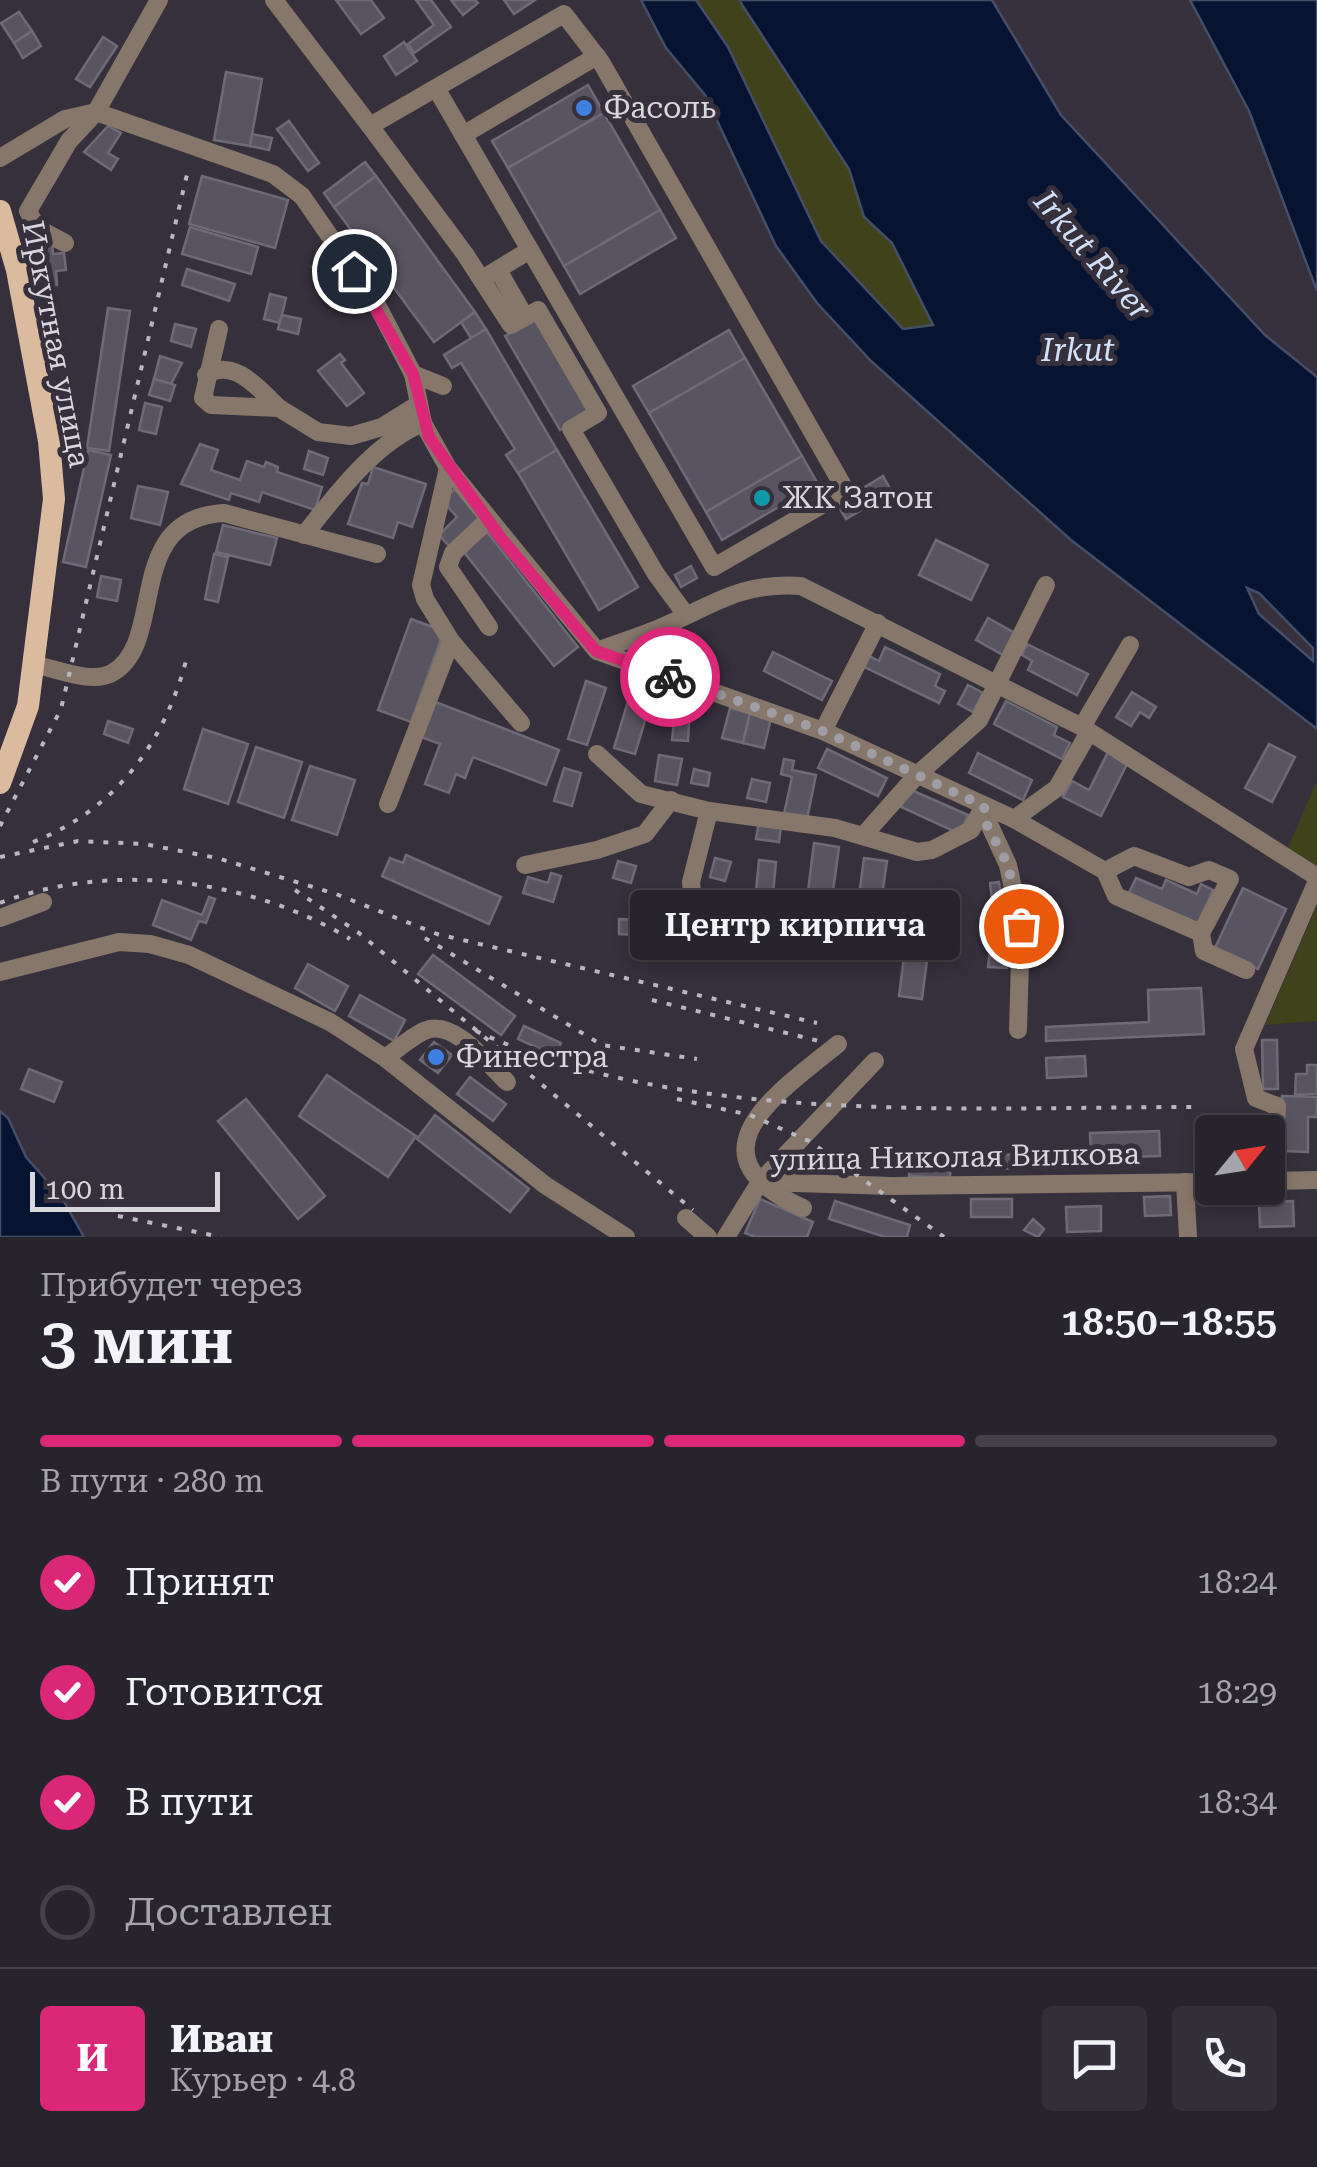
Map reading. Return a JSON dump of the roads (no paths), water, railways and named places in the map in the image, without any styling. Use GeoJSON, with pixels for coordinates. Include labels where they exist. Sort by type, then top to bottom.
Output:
{"type":"FeatureCollection","features":[{"type":"Feature","properties":{"kind":"main road","name":"Иркутная улица"},"geometry":{"type":"LineString","coordinates":[[0,210],[42,403],[54,500],[36,665],[28,706],[0,782]]}},
{"type":"Feature","properties":{"kind":"street"},"geometry":{"type":"LineString","coordinates":[[66,243],[37,228],[28,211],[69,142],[96,112],[159,0]]}},
{"type":"Feature","properties":{"kind":"street"},"geometry":{"type":"LineString","coordinates":[[274,0],[490,274],[512,325],[558,298]]}},
{"type":"Feature","properties":{"kind":"street"},"geometry":{"type":"LineString","coordinates":[[370,126],[564,14],[597,56],[846,491],[714,567],[436,88]]}},
{"type":"Feature","properties":{"kind":"street"},"geometry":{"type":"LineString","coordinates":[[463,134],[597,56]]}},
{"type":"Feature","properties":{"kind":"street"},"geometry":{"type":"LineString","coordinates":[[0,158],[65,118],[96,112],[274,174],[302,196],[376,303],[413,374],[421,414],[448,468],[596,651],[823,731],[984,808],[1014,818],[1105,871],[1116,896],[1201,934]]}},
{"type":"Feature","properties":{"kind":"street"},"geometry":{"type":"LineString","coordinates":[[490,274],[530,250]]}},
{"type":"Feature","properties":{"kind":"street"},"geometry":{"type":"LineString","coordinates":[[531,314],[598,413],[571,429],[656,574],[686,615]]}},
{"type":"Feature","properties":{"kind":"street"},"geometry":{"type":"LineString","coordinates":[[220,329],[206,376],[204,398],[211,405],[279,408]]}},
{"type":"Feature","properties":{"kind":"street"},"geometry":{"type":"LineString","coordinates":[[206,376],[216,369],[232,370],[279,408],[318,432],[351,436],[421,414]]}},
{"type":"Feature","properties":{"kind":"street"},"geometry":{"type":"LineString","coordinates":[[413,374],[443,386]]}},
{"type":"Feature","properties":{"kind":"street"},"geometry":{"type":"LineString","coordinates":[[304,535],[360,470],[421,414]]}},
{"type":"Feature","properties":{"kind":"street"},"geometry":{"type":"LineString","coordinates":[[448,468],[421,585],[424,599],[452,641],[522,723]]}},
{"type":"Feature","properties":{"kind":"street"},"geometry":{"type":"LineString","coordinates":[[36,665],[90,676],[113,672],[131,651],[158,560],[180,525],[200,514],[224,514],[376,554]]}},
{"type":"Feature","properties":{"kind":"street"},"geometry":{"type":"LineString","coordinates":[[488,520],[453,553],[448,567],[489,627]]}},
{"type":"Feature","properties":{"kind":"street"},"geometry":{"type":"LineString","coordinates":[[596,651],[686,615],[724,595],[780,585],[802,586],[1000,682],[1085,730],[1317,879],[1244,1049],[1256,1098],[1277,1106],[1276,1115]]}},
{"type":"Feature","properties":{"kind":"street"},"geometry":{"type":"LineString","coordinates":[[863,836],[917,775],[980,720],[1046,586]]}},
{"type":"Feature","properties":{"kind":"street"},"geometry":{"type":"LineString","coordinates":[[823,731],[878,623]]}},
{"type":"Feature","properties":{"kind":"street"},"geometry":{"type":"LineString","coordinates":[[388,804],[452,641]]}},
{"type":"Feature","properties":{"kind":"street"},"geometry":{"type":"LineString","coordinates":[[1014,818],[1057,788],[1130,645]]}},
{"type":"Feature","properties":{"kind":"street"},"geometry":{"type":"LineString","coordinates":[[596,754],[640,794],[710,811],[775,818],[863,836],[917,852],[932,850],[970,830],[984,808]]}},
{"type":"Feature","properties":{"kind":"street"},"geometry":{"type":"LineString","coordinates":[[525,865],[597,850],[644,834],[670,800]]}},
{"type":"Feature","properties":{"kind":"street"},"geometry":{"type":"LineString","coordinates":[[984,808],[1008,865],[1021,926],[1018,1030]]}},
{"type":"Feature","properties":{"kind":"street"},"geometry":{"type":"LineString","coordinates":[[693,904],[691,882],[710,811]]}},
{"type":"Feature","properties":{"kind":"street"},"geometry":{"type":"LineString","coordinates":[[1105,871],[1134,856],[1189,877],[1210,870],[1230,878],[1201,934],[1204,951],[1246,970]]}},
{"type":"Feature","properties":{"kind":"street"},"geometry":{"type":"LineString","coordinates":[[0,918],[43,902]]}},
{"type":"Feature","properties":{"kind":"street"},"geometry":{"type":"LineString","coordinates":[[0,972],[85,948],[150,944],[189,955],[330,1022],[385,1058],[546,1185],[626,1237]]}},
{"type":"Feature","properties":{"kind":"street"},"geometry":{"type":"LineString","coordinates":[[385,1058],[425,1030],[437,1027],[454,1033],[508,1082]]}},
{"type":"Feature","properties":{"kind":"street"},"geometry":{"type":"LineString","coordinates":[[804,1208],[760,1182],[746,1152],[747,1132],[754,1117],[782,1088],[838,1044]]}},
{"type":"Feature","properties":{"kind":"street"},"geometry":{"type":"LineString","coordinates":[[760,1182],[874,1060]]}},
{"type":"Feature","properties":{"kind":"street"},"geometry":{"type":"LineString","coordinates":[[1285,1181],[1317,1180]]}},
{"type":"Feature","properties":{"kind":"street","name":"улица Николая Вилкова"},"geometry":{"type":"LineString","coordinates":[[726,1237],[760,1182],[892,1186],[1195,1182]]}},
{"type":"Feature","properties":{"kind":"street"},"geometry":{"type":"LineString","coordinates":[[1185,1182],[1188,1237]]}},
{"type":"Feature","properties":{"kind":"street"},"geometry":{"type":"LineString","coordinates":[[686,1218],[708,1237]]}},
{"type":"Feature","properties":{"kind":"water","name":"Irkut"},"geometry":{"type":"Polygon","coordinates":[[[641,0],[696,0],[728,47],[821,241],[903,329],[933,325],[892,243],[864,217],[849,169],[739,0],[992,0],[1061,115],[1265,335],[1317,377],[1317,729],[1071,540],[871,361],[817,303],[776,246],[705,95],[666,48],[641,0]],[[1247,588],[1259,614],[1313,661],[1313,648],[1259,593],[1247,588]]]}},
{"type":"Feature","properties":{"kind":"water"},"geometry":{"type":"Polygon","coordinates":[[[1190,0],[1317,0],[1317,291],[1249,111],[1190,0]]]}},
{"type":"Feature","properties":{"kind":"water"},"geometry":{"type":"Polygon","coordinates":[[[0,1111],[8,1118],[26,1157],[62,1198],[84,1237],[0,1237],[0,1111]]]}},
{"type":"Feature","properties":{"kind":"railway"},"geometry":{"type":"LineString","coordinates":[[0,826],[61,709],[189,166]]}},
{"type":"Feature","properties":{"kind":"railway"},"geometry":{"type":"LineString","coordinates":[[33,842],[90,811],[134,767],[167,714],[188,653]]}},
{"type":"Feature","properties":{"kind":"railway"},"geometry":{"type":"LineString","coordinates":[[0,857],[78,841],[144,844],[217,858],[336,894],[437,934],[817,1023]]}},
{"type":"Feature","properties":{"kind":"railway"},"geometry":{"type":"LineString","coordinates":[[0,903],[87,882],[178,882],[268,902],[311,918],[350,939]]}},
{"type":"Feature","properties":{"kind":"railway"},"geometry":{"type":"LineString","coordinates":[[295,890],[359,933],[693,1210]]}},
{"type":"Feature","properties":{"kind":"railway"},"geometry":{"type":"LineString","coordinates":[[425,938],[602,1045],[697,1059]]}},
{"type":"Feature","properties":{"kind":"railway"},"geometry":{"type":"LineString","coordinates":[[652,1000],[819,1041]]}},
{"type":"Feature","properties":{"kind":"railway"},"geometry":{"type":"LineString","coordinates":[[476,1031],[556,1062],[643,1083],[734,1097],[922,1108],[1192,1107]]}},
{"type":"Feature","properties":{"kind":"railway"},"geometry":{"type":"LineString","coordinates":[[677,1099],[750,1115],[809,1141],[944,1237]]}},
{"type":"Feature","properties":{"kind":"railway"},"geometry":{"type":"LineString","coordinates":[[118,1216],[221,1237]]}},
{"type":"Feature","properties":{"kind":"place","name":"Фасоль"},"geometry":{"type":"Point","coordinates":[584,108]}},
{"type":"Feature","properties":{"kind":"place","name":"ЖК Затон"},"geometry":{"type":"Point","coordinates":[762,498]}},
{"type":"Feature","properties":{"kind":"place","name":"Центр кирпича"},"geometry":{"type":"Point","coordinates":[1021,926]}},
{"type":"Feature","properties":{"kind":"place","name":"Финестра"},"geometry":{"type":"Point","coordinates":[436,1057]}},
{"type":"Feature","properties":{"kind":"water label","name":"Irkut River"},"geometry":{"type":"Point","coordinates":[1093,255]}}]}
